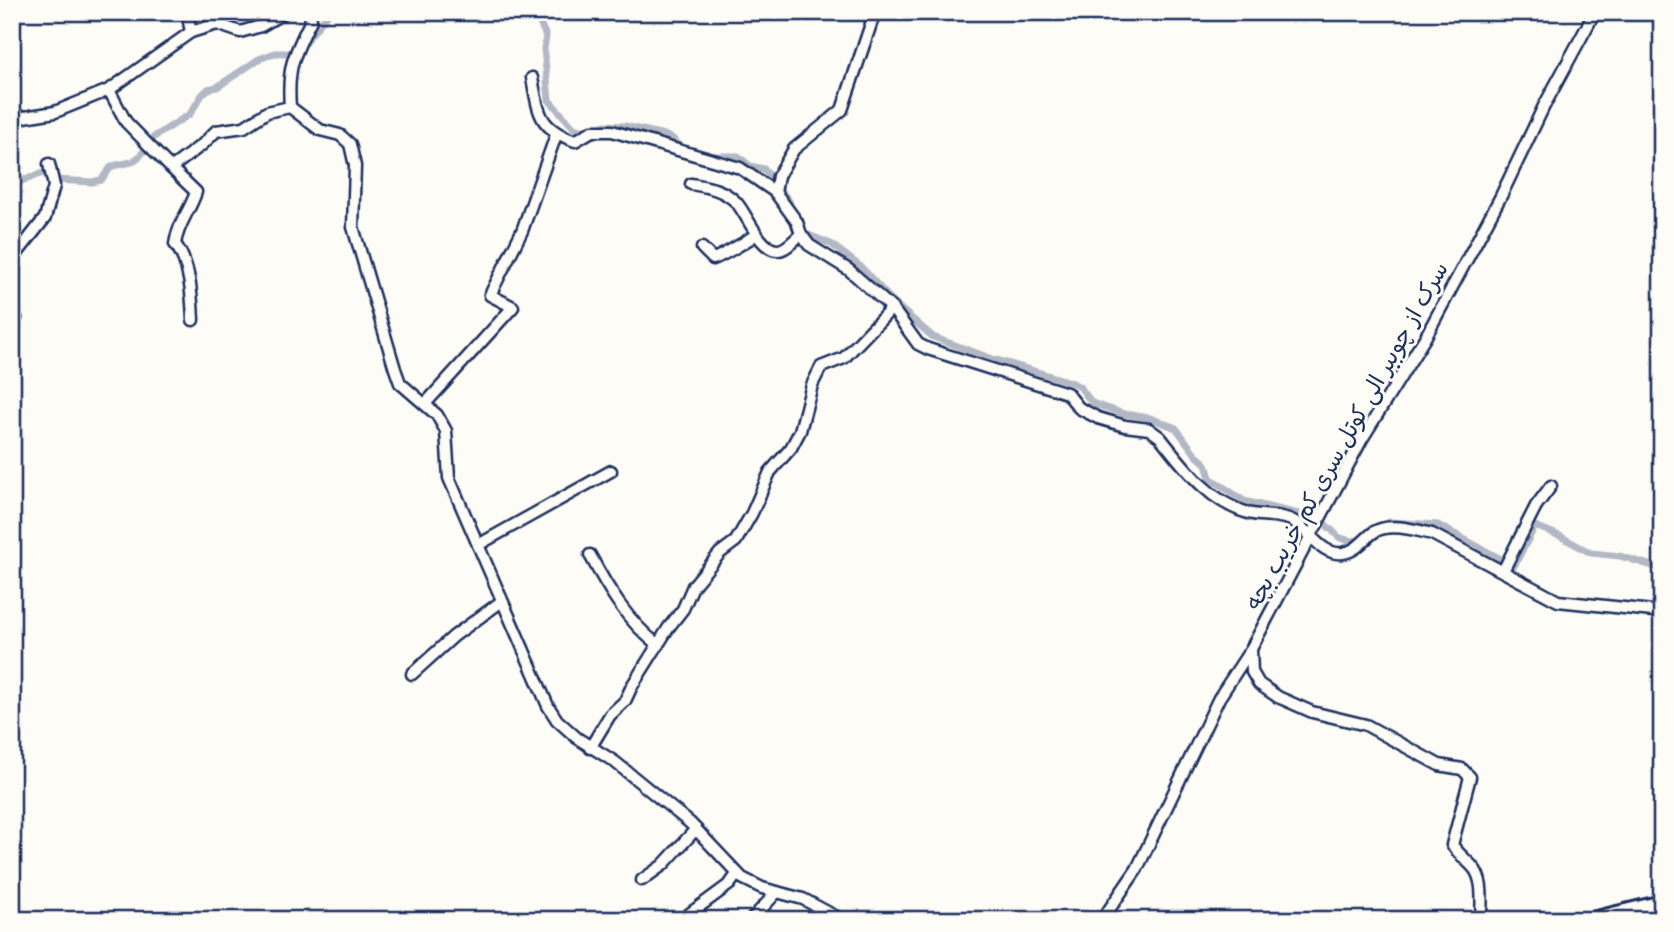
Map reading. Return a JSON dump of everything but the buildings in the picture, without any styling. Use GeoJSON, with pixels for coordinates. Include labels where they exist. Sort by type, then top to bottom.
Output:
{"type":"FeatureCollection","features":[{"type":"Feature","properties":{"kind":"main road"},"geometry":{"type":"LineString","coordinates":[[1588,920],[1662,902]]}},
{"type":"Feature","properties":{"kind":"street"},"geometry":{"type":"LineString","coordinates":[[187,12],[191,32]]}},
{"type":"Feature","properties":{"kind":"street"},"geometry":{"type":"LineString","coordinates":[[12,119],[55,112],[109,90],[191,32],[218,24],[240,32],[261,26],[285,12]]}},
{"type":"Feature","properties":{"kind":"street"},"geometry":{"type":"LineString","coordinates":[[290,107],[291,61],[311,20],[310,12]]}},
{"type":"Feature","properties":{"kind":"street"},"geometry":{"type":"LineString","coordinates":[[775,192],[778,176],[794,149],[842,110],[873,12]]}},
{"type":"Feature","properties":{"kind":"street","name":"سرک از چوببر الی کوتل سری کم خریب بچه"},"geometry":{"type":"LineString","coordinates":[[1102,920],[1137,869],[1219,698],[1251,649],[1362,439],[1434,321],[1595,12]]}},
{"type":"Feature","properties":{"kind":"street"},"geometry":{"type":"LineString","coordinates":[[532,78],[539,113],[556,135],[575,141],[592,131],[612,131],[740,168],[775,192],[797,222],[809,245],[849,270],[892,308],[918,344],[968,363],[1066,393],[1079,408],[1098,418],[1125,426],[1149,429],[1160,437],[1216,499],[1249,514],[1294,521],[1324,548],[1342,553],[1360,545],[1376,531],[1385,528],[1418,530],[1432,534],[1503,570],[1558,601],[1662,612]]}},
{"type":"Feature","properties":{"kind":"street"},"geometry":{"type":"LineString","coordinates":[[109,90],[127,122],[195,192],[192,204],[177,230],[176,244],[187,274],[193,320]]}},
{"type":"Feature","properties":{"kind":"street"},"geometry":{"type":"LineString","coordinates":[[171,168],[216,131],[244,127],[267,112],[290,107],[320,130],[340,135],[350,144],[355,166],[353,227],[400,383],[437,415],[446,431],[449,478],[548,706],[557,720],[590,748],[634,777],[696,829],[737,874],[762,888],[803,899],[842,920]]}},
{"type":"Feature","properties":{"kind":"street"},"geometry":{"type":"LineString","coordinates":[[425,404],[513,307],[490,296],[522,231],[556,135]]}},
{"type":"Feature","properties":{"kind":"street"},"geometry":{"type":"LineString","coordinates":[[12,260],[45,218],[54,186],[49,164]]}},
{"type":"Feature","properties":{"kind":"street"},"geometry":{"type":"LineString","coordinates":[[691,184],[724,192],[737,203],[756,233],[771,248],[778,251],[801,234]]}},
{"type":"Feature","properties":{"kind":"street"},"geometry":{"type":"LineString","coordinates":[[702,248],[713,259],[721,257],[734,246],[750,240],[756,233]]}},
{"type":"Feature","properties":{"kind":"street"},"geometry":{"type":"LineString","coordinates":[[590,748],[610,715],[625,701],[683,609],[693,586],[720,553],[736,541],[770,472],[791,448],[800,431],[812,385],[821,368],[844,358],[892,308]]}},
{"type":"Feature","properties":{"kind":"street"},"geometry":{"type":"LineString","coordinates":[[12,309],[16,318],[12,322]]}},
{"type":"Feature","properties":{"kind":"street"},"geometry":{"type":"LineString","coordinates":[[478,545],[611,471]]}},
{"type":"Feature","properties":{"kind":"street"},"geometry":{"type":"LineString","coordinates":[[1503,570],[1536,506],[1551,486]]}},
{"type":"Feature","properties":{"kind":"street"},"geometry":{"type":"LineString","coordinates":[[590,555],[611,596],[658,645]]}},
{"type":"Feature","properties":{"kind":"street"},"geometry":{"type":"LineString","coordinates":[[412,674],[454,636],[502,601]]}},
{"type":"Feature","properties":{"kind":"street"},"geometry":{"type":"LineString","coordinates":[[1251,649],[1252,672],[1259,684],[1278,697],[1312,712],[1366,724],[1439,765],[1462,769],[1470,777],[1452,845],[1463,859],[1473,866],[1480,881],[1481,920]]}},
{"type":"Feature","properties":{"kind":"street"},"geometry":{"type":"LineString","coordinates":[[642,880],[663,865],[696,829]]}},
{"type":"Feature","properties":{"kind":"street"},"geometry":{"type":"LineString","coordinates":[[681,920],[730,884],[737,874]]}},
{"type":"Feature","properties":{"kind":"street"},"geometry":{"type":"LineString","coordinates":[[751,920],[777,892]]}},
{"type":"Feature","properties":{"kind":"waterway"},"geometry":{"type":"LineString","coordinates":[[12,199],[16,183],[43,173],[56,180],[92,182],[101,180],[112,166],[132,162],[154,137],[190,114],[208,89],[217,87],[259,59],[275,53],[298,51],[329,12]]}},
{"type":"Feature","properties":{"kind":"waterway"},"geometry":{"type":"LineString","coordinates":[[529,12],[531,17],[538,19],[546,36],[544,49],[549,100],[574,128],[588,132],[605,125],[625,126],[664,135],[673,139],[685,152]]}},
{"type":"Feature","properties":{"kind":"waterway"},"geometry":{"type":"LineString","coordinates":[[707,156],[738,156],[750,166],[764,169],[789,201],[792,212]]}},
{"type":"Feature","properties":{"kind":"waterway"},"geometry":{"type":"LineString","coordinates":[[801,232],[831,244],[861,267],[895,304],[933,337],[990,358],[1071,382],[1080,387],[1092,403],[1124,414],[1150,418],[1176,428],[1206,464],[1210,478],[1244,501],[1307,516],[1324,523],[1340,538],[1352,541],[1367,539]]}},
{"type":"Feature","properties":{"kind":"waterway"},"geometry":{"type":"LineString","coordinates":[[1384,525],[1390,522],[1438,525],[1514,566],[1535,526],[1591,553],[1620,556],[1662,569]]}}]}
